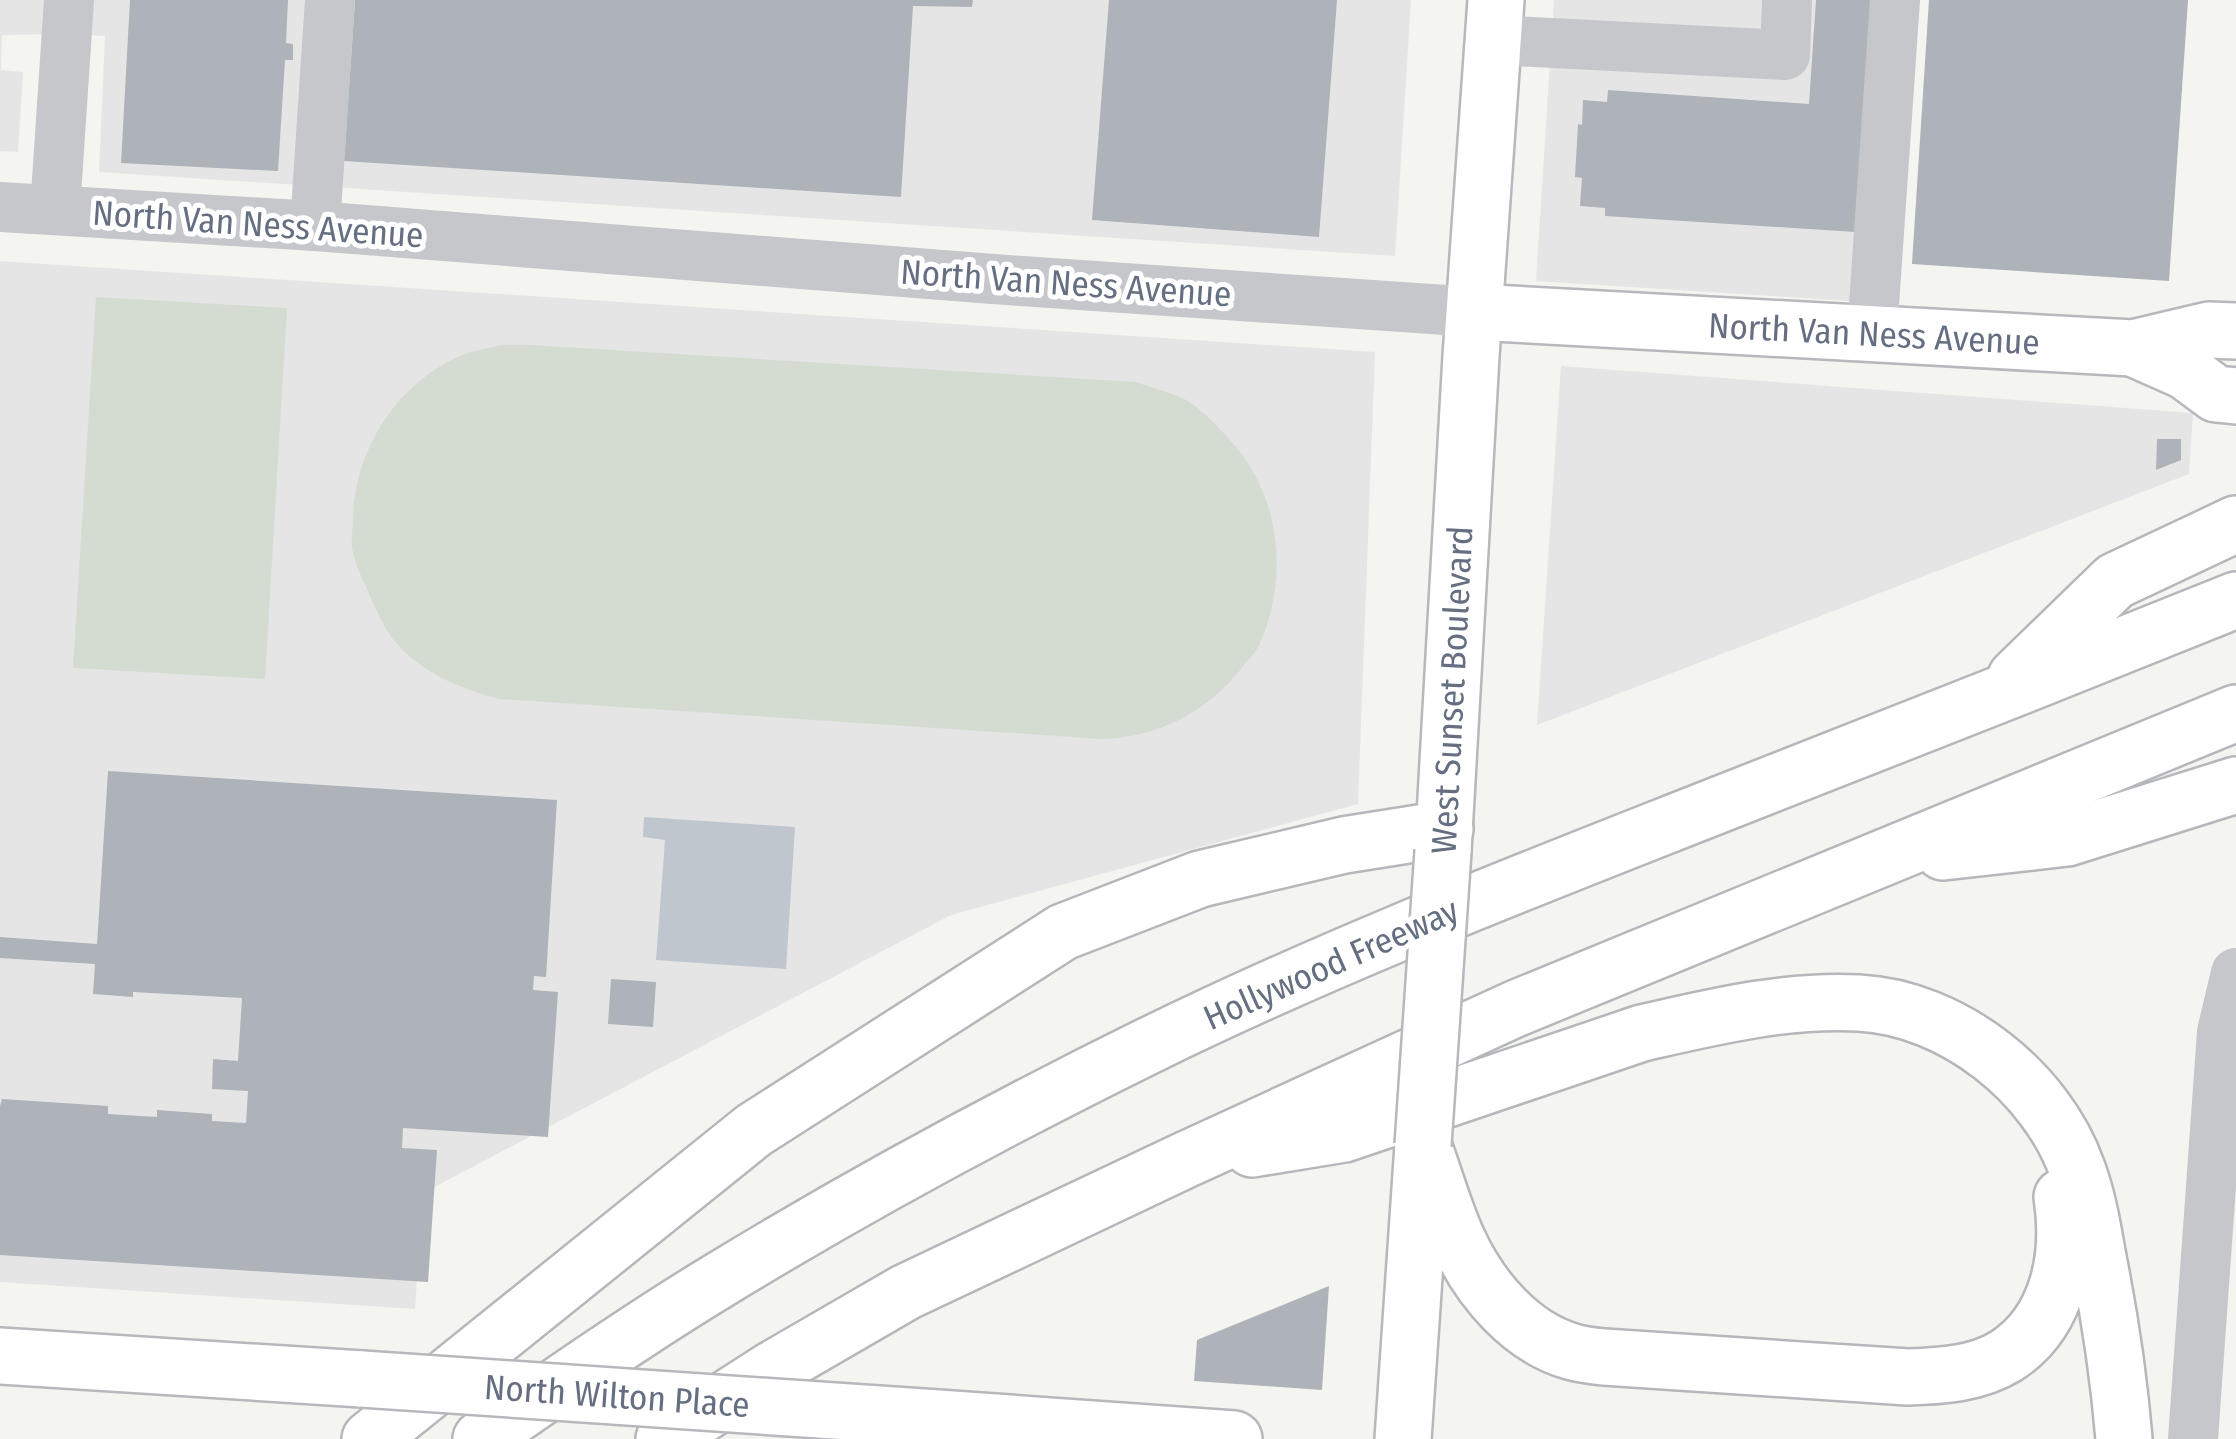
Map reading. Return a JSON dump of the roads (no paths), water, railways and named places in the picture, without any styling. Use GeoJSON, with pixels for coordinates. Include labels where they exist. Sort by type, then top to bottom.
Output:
{"type":"FeatureCollection","features":[{"type":"Feature","properties":{"kind":"main road","name":"West Sunset Boulevard"},"geometry":{"type":"LineString","coordinates":[[1403,1439],[1495,20]]}},
{"type":"Feature","properties":{"kind":"main road","name":"North Van Ness Avenue"},"geometry":{"type":"LineString","coordinates":[[1474,312],[2132,348],[2209,330],[2236,332]]}},
{"type":"Feature","properties":{"kind":"main road","name":"North Van Ness Avenue"},"geometry":{"type":"LineString","coordinates":[[2132,348],[2179,368],[2216,394],[2236,396]]}},
{"type":"Feature","properties":{"kind":"main road"},"geometry":{"type":"LineString","coordinates":[[1995,697],[2115,581],[2236,524]]}},
{"type":"Feature","properties":{"kind":"main road","name":"Hollywood Freeway"},"geometry":{"type":"LineString","coordinates":[[482,1439],[588,1364],[719,1280],[1002,1121],[1151,1045],[1453,909],[2236,600]]}},
{"type":"Feature","properties":{"kind":"main road"},"geometry":{"type":"LineString","coordinates":[[664,1439],[773,1369],[906,1292],[1184,1160],[1516,1008],[2236,713]]}},
{"type":"Feature","properties":{"kind":"main road"},"geometry":{"type":"LineString","coordinates":[[1876,859],[2067,838],[2236,785]]}},
{"type":"Feature","properties":{"kind":"main road"},"geometry":{"type":"LineString","coordinates":[[370,1439],[754,1130],[1063,932],[1200,879],[1344,845],[1444,840]]}},
{"type":"Feature","properties":{"kind":"main road"},"geometry":{"type":"LineString","coordinates":[[1184,1160],[1344,1134],[1642,1033],[1787,1004],[1863,1003],[1899,1009],[1936,1022],[2002,1063],[2057,1126],[2077,1168],[2090,1214],[2108,1308],[2124,1439]]}},
{"type":"Feature","properties":{"kind":"main road"},"geometry":{"type":"LineString","coordinates":[[1423,1145],[1457,1240],[1474,1272],[1498,1303],[1550,1343],[1604,1357],[1942,1376],[2004,1357],[2031,1335],[2053,1300],[2063,1264],[2065,1220],[2059,1179],[2044,1134],[2002,1063]]}},
{"type":"Feature","properties":{"kind":"main road","name":"North Wilton Place"},"geometry":{"type":"LineString","coordinates":[[0,1356],[1234,1439]]}},
{"type":"Feature","properties":{"kind":"street"},"geometry":{"type":"LineString","coordinates":[[55,210],[69,0]]}},
{"type":"Feature","properties":{"kind":"street"},"geometry":{"type":"LineString","coordinates":[[315,226],[330,0]]}},
{"type":"Feature","properties":{"kind":"street"},"geometry":{"type":"LineString","coordinates":[[1495,20],[1786,54],[1788,0]]}},
{"type":"Feature","properties":{"kind":"street"},"geometry":{"type":"LineString","coordinates":[[1872,334],[1895,0]]}},
{"type":"Feature","properties":{"kind":"street","name":"North Van Ness Avenue"},"geometry":{"type":"LineString","coordinates":[[0,207],[315,226],[1474,312]]}},
{"type":"Feature","properties":{"kind":"street"},"geometry":{"type":"LineString","coordinates":[[2193,1439],[2222,1032],[2236,973]]}}]}
